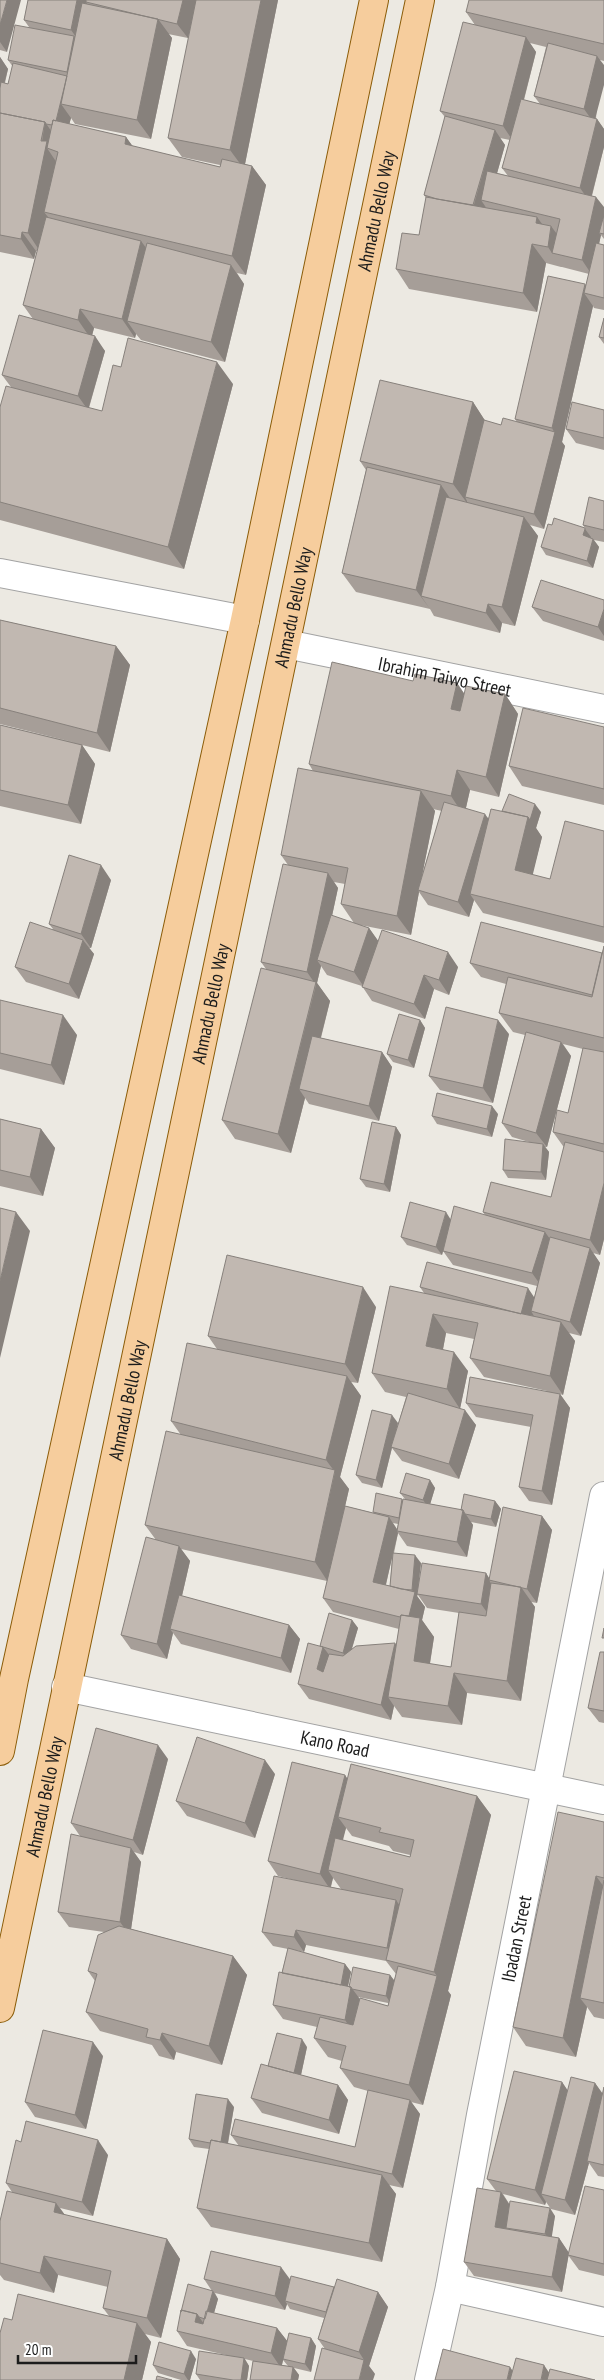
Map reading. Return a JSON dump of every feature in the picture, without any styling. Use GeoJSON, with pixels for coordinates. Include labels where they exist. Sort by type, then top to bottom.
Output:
{"type":"FeatureCollection","features":[{"type":"Feature","properties":{"kind":"main road"},"geometry":{"type":"LineString","coordinates":[[0,1750],[245,620],[374,0]]}},
{"type":"Feature","properties":{"kind":"main road","name":"Ahmadu Bello Way"},"geometry":{"type":"LineString","coordinates":[[0,2008],[420,0]]}},
{"type":"Feature","properties":{"kind":"street"},"geometry":{"type":"LineString","coordinates":[[0,573],[245,620]]}},
{"type":"Feature","properties":{"kind":"street","name":"Ibrahim Taiwo Street"},"geometry":{"type":"LineString","coordinates":[[286,644],[604,709]]}},
{"type":"Feature","properties":{"kind":"street","name":"Ibadan Street"},"geometry":{"type":"LineString","coordinates":[[429,2380],[450,2286],[481,2115],[604,1496]]}},
{"type":"Feature","properties":{"kind":"street","name":"Kano Road"},"geometry":{"type":"LineString","coordinates":[[66,1687],[604,1800]]}},
{"type":"Feature","properties":{"kind":"street"},"geometry":{"type":"LineString","coordinates":[[450,2286],[604,2322]]}},
{"type":"Feature","properties":{"kind":"building"},"geometry":{"type":"Polygon","coordinates":[[[0,0],[7,0],[0,25],[0,0]]]}},
{"type":"Feature","properties":{"kind":"building"},"geometry":{"type":"Polygon","coordinates":[[[28,0],[77,0],[71,30],[24,20],[28,0]]]}},
{"type":"Feature","properties":{"kind":"building"},"geometry":{"type":"Polygon","coordinates":[[[86,0],[183,0],[177,24],[86,2],[86,0]]]}},
{"type":"Feature","properties":{"kind":"building"},"geometry":{"type":"Polygon","coordinates":[[[196,0],[261,0],[230,150],[168,138],[196,0]]]}},
{"type":"Feature","properties":{"kind":"building"},"geometry":{"type":"Polygon","coordinates":[[[469,0],[604,0],[604,44],[466,12],[469,0]]]}},
{"type":"Feature","properties":{"kind":"building"},"geometry":{"type":"Polygon","coordinates":[[[82,3],[158,19],[137,120],[61,104],[82,3]]]}},
{"type":"Feature","properties":{"kind":"building"},"geometry":{"type":"Polygon","coordinates":[[[463,22],[526,37],[503,126],[440,111],[463,22]]]}},
{"type":"Feature","properties":{"kind":"building"},"geometry":{"type":"Polygon","coordinates":[[[15,25],[74,36],[67,72],[8,60],[15,25]]]}},
{"type":"Feature","properties":{"kind":"building"},"geometry":{"type":"Polygon","coordinates":[[[548,43],[597,56],[584,109],[534,96],[548,43]]]}},
{"type":"Feature","properties":{"kind":"building"},"geometry":{"type":"Polygon","coordinates":[[[13,63],[67,76],[56,121],[53,120],[52,125],[0,113],[1,82],[8,84],[13,63]]]}},
{"type":"Feature","properties":{"kind":"building"},"geometry":{"type":"Polygon","coordinates":[[[521,99],[597,119],[580,188],[502,168],[521,99]]]}},
{"type":"Feature","properties":{"kind":"building"},"geometry":{"type":"Polygon","coordinates":[[[0,113],[45,122],[41,141],[47,141],[28,233],[22,232],[21,239],[0,235],[0,113]]]}},
{"type":"Feature","properties":{"kind":"building"},"geometry":{"type":"Polygon","coordinates":[[[445,116],[495,130],[473,205],[424,195],[445,116]]]}},
{"type":"Feature","properties":{"kind":"building"},"geometry":{"type":"Polygon","coordinates":[[[53,120],[126,137],[125,144],[220,167],[222,159],[252,166],[232,256],[44,212],[58,152],[47,148],[53,120]]]}},
{"type":"Feature","properties":{"kind":"building"},"geometry":{"type":"Polygon","coordinates":[[[487,171],[596,197],[582,260],[552,253],[560,219],[481,200],[487,171]]]}},
{"type":"Feature","properties":{"kind":"building"},"geometry":{"type":"Polygon","coordinates":[[[426,197],[537,217],[536,223],[551,226],[548,247],[532,244],[523,293],[396,269],[402,233],[419,235],[426,197]]]}},
{"type":"Feature","properties":{"kind":"building"},"geometry":{"type":"Polygon","coordinates":[[[604,215],[604,234],[599,233],[604,215]]]}},
{"type":"Feature","properties":{"kind":"building"},"geometry":{"type":"Polygon","coordinates":[[[46,217],[141,241],[122,319],[80,309],[78,320],[23,305],[46,217]]]}},
{"type":"Feature","properties":{"kind":"building"},"geometry":{"type":"Polygon","coordinates":[[[147,243],[231,265],[211,342],[127,321],[147,243]]]}},
{"type":"Feature","properties":{"kind":"building"},"geometry":{"type":"Polygon","coordinates":[[[596,243],[604,245],[604,298],[584,293],[596,243]]]}},
{"type":"Feature","properties":{"kind":"building"},"geometry":{"type":"Polygon","coordinates":[[[548,276],[585,284],[552,428],[515,419],[548,276]]]}},
{"type":"Feature","properties":{"kind":"building"},"geometry":{"type":"Polygon","coordinates":[[[19,315],[95,336],[78,396],[2,375],[19,315]]]}},
{"type":"Feature","properties":{"kind":"building"},"geometry":{"type":"Polygon","coordinates":[[[604,318],[604,338],[599,337],[604,318]]]}},
{"type":"Feature","properties":{"kind":"building"},"geometry":{"type":"Polygon","coordinates":[[[128,338],[217,362],[168,547],[0,502],[0,407],[6,386],[102,411],[113,365],[121,367],[128,338]]]}},
{"type":"Feature","properties":{"kind":"building"},"geometry":{"type":"Polygon","coordinates":[[[380,380],[473,402],[453,484],[360,461],[380,380]]]}},
{"type":"Feature","properties":{"kind":"building"},"geometry":{"type":"Polygon","coordinates":[[[572,402],[604,410],[604,438],[566,429],[572,402]]]}},
{"type":"Feature","properties":{"kind":"building"},"geometry":{"type":"Polygon","coordinates":[[[503,418],[555,432],[534,514],[465,497],[484,420],[501,425],[503,418]]]}},
{"type":"Feature","properties":{"kind":"building"},"geometry":{"type":"Polygon","coordinates":[[[367,467],[441,485],[416,590],[342,573],[367,467]]]}},
{"type":"Feature","properties":{"kind":"building"},"geometry":{"type":"Polygon","coordinates":[[[446,497],[524,517],[502,607],[488,604],[486,613],[421,596],[446,497]]]}},
{"type":"Feature","properties":{"kind":"building"},"geometry":{"type":"Polygon","coordinates":[[[589,497],[604,501],[604,530],[583,525],[589,497]]]}},
{"type":"Feature","properties":{"kind":"building"},"geometry":{"type":"Polygon","coordinates":[[[554,518],[585,528],[583,535],[593,539],[587,561],[541,547],[548,524],[552,525],[554,518]]]}},
{"type":"Feature","properties":{"kind":"building"},"geometry":{"type":"Polygon","coordinates":[[[541,580],[604,600],[604,609],[598,627],[532,607],[541,580]]]}},
{"type":"Feature","properties":{"kind":"building"},"geometry":{"type":"Polygon","coordinates":[[[0,620],[116,646],[97,733],[0,708],[0,620]]]}},
{"type":"Feature","properties":{"kind":"building"},"geometry":{"type":"Polygon","coordinates":[[[332,662],[413,681],[415,674],[457,683],[451,709],[460,711],[466,686],[505,694],[486,777],[457,770],[451,796],[309,764],[332,662]]]}},
{"type":"Feature","properties":{"kind":"building"},"geometry":{"type":"Polygon","coordinates":[[[523,708],[604,727],[604,789],[509,766],[523,708]]]}},
{"type":"Feature","properties":{"kind":"building"},"geometry":{"type":"Polygon","coordinates":[[[0,725],[82,745],[68,805],[0,790],[0,725]]]}},
{"type":"Feature","properties":{"kind":"building"},"geometry":{"type":"Polygon","coordinates":[[[298,768],[421,791],[397,916],[341,904],[348,868],[281,855],[298,768]]]}},
{"type":"Feature","properties":{"kind":"building"},"geometry":{"type":"Polygon","coordinates":[[[509,794],[535,804],[530,820],[528,817],[502,811],[509,794]]]}},
{"type":"Feature","properties":{"kind":"building"},"geometry":{"type":"Polygon","coordinates":[[[444,802],[485,814],[458,902],[418,890],[444,802]]]}},
{"type":"Feature","properties":{"kind":"building"},"geometry":{"type":"Polygon","coordinates":[[[491,809],[528,817],[515,870],[550,879],[565,821],[604,831],[604,927],[470,894],[491,809]]]}},
{"type":"Feature","properties":{"kind":"building"},"geometry":{"type":"Polygon","coordinates":[[[69,855],[101,865],[81,934],[49,924],[69,855]]]}},
{"type":"Feature","properties":{"kind":"building"},"geometry":{"type":"Polygon","coordinates":[[[283,864],[328,873],[307,972],[261,962],[283,864]]]}},
{"type":"Feature","properties":{"kind":"building"},"geometry":{"type":"Polygon","coordinates":[[[331,915],[369,928],[354,972],[317,960],[331,915]]]}},
{"type":"Feature","properties":{"kind":"building"},"geometry":{"type":"Polygon","coordinates":[[[30,922],[83,940],[69,984],[15,967],[30,922]]]}},
{"type":"Feature","properties":{"kind":"building"},"geometry":{"type":"Polygon","coordinates":[[[481,922],[602,953],[592,995],[470,963],[481,922]]]}},
{"type":"Feature","properties":{"kind":"building"},"geometry":{"type":"Polygon","coordinates":[[[382,930],[448,952],[439,980],[424,975],[414,1004],[362,987],[382,930]]]}},
{"type":"Feature","properties":{"kind":"building"},"geometry":{"type":"Polygon","coordinates":[[[604,946],[604,1038],[499,1013],[508,977],[592,997],[604,946]]]}},
{"type":"Feature","properties":{"kind":"building"},"geometry":{"type":"Polygon","coordinates":[[[261,968],[316,982],[278,1134],[222,1120],[261,968]]]}},
{"type":"Feature","properties":{"kind":"building"},"geometry":{"type":"Polygon","coordinates":[[[0,1000],[63,1015],[51,1065],[0,1053],[0,1000]]]}},
{"type":"Feature","properties":{"kind":"building"},"geometry":{"type":"Polygon","coordinates":[[[446,1007],[498,1020],[483,1088],[429,1076],[446,1007]]]}},
{"type":"Feature","properties":{"kind":"building"},"geometry":{"type":"Polygon","coordinates":[[[399,1014],[420,1020],[408,1060],[387,1054],[399,1014]]]}},
{"type":"Feature","properties":{"kind":"building"},"geometry":{"type":"Polygon","coordinates":[[[526,1032],[561,1042],[536,1133],[502,1123],[526,1032]]]}},
{"type":"Feature","properties":{"kind":"building"},"geometry":{"type":"Polygon","coordinates":[[[312,1036],[382,1052],[369,1106],[299,1089],[312,1036]]]}},
{"type":"Feature","properties":{"kind":"building"},"geometry":{"type":"Polygon","coordinates":[[[583,1048],[604,1052],[604,1144],[553,1132],[557,1110],[568,1113],[583,1048]]]}},
{"type":"Feature","properties":{"kind":"building"},"geometry":{"type":"Polygon","coordinates":[[[437,1093],[492,1106],[487,1129],[432,1116],[437,1093]]]}},
{"type":"Feature","properties":{"kind":"building"},"geometry":{"type":"Polygon","coordinates":[[[0,1119],[41,1129],[30,1177],[0,1170],[0,1119]]]}},
{"type":"Feature","properties":{"kind":"building"},"geometry":{"type":"Polygon","coordinates":[[[372,1122],[396,1127],[384,1184],[360,1179],[372,1122]]]}},
{"type":"Feature","properties":{"kind":"building"},"geometry":{"type":"Polygon","coordinates":[[[505,1139],[543,1144],[541,1172],[503,1170],[505,1139]]]}},
{"type":"Feature","properties":{"kind":"building"},"geometry":{"type":"Polygon","coordinates":[[[565,1142],[604,1152],[604,1183],[590,1240],[483,1212],[491,1182],[551,1197],[565,1142]]]}},
{"type":"Feature","properties":{"kind":"building"},"geometry":{"type":"Polygon","coordinates":[[[410,1202],[446,1212],[436,1247],[401,1237],[410,1202]]]}},
{"type":"Feature","properties":{"kind":"building"},"geometry":{"type":"Polygon","coordinates":[[[454,1206],[545,1232],[532,1273],[443,1251],[454,1206]]]}},
{"type":"Feature","properties":{"kind":"building"},"geometry":{"type":"Polygon","coordinates":[[[0,1208],[16,1212],[0,1281],[0,1208]]]}},
{"type":"Feature","properties":{"kind":"building"},"geometry":{"type":"Polygon","coordinates":[[[550,1237],[590,1248],[570,1322],[531,1311],[550,1237]]]}},
{"type":"Feature","properties":{"kind":"building"},"geometry":{"type":"Polygon","coordinates":[[[227,1255],[363,1287],[345,1364],[208,1336],[227,1255]]]}},
{"type":"Feature","properties":{"kind":"building"},"geometry":{"type":"Polygon","coordinates":[[[427,1262],[528,1288],[521,1314],[420,1287],[427,1262]]]}},
{"type":"Feature","properties":{"kind":"building"},"geometry":{"type":"Polygon","coordinates":[[[390,1286],[561,1322],[550,1376],[470,1358],[478,1323],[433,1314],[426,1346],[454,1352],[447,1389],[372,1373],[390,1286]]]}},
{"type":"Feature","properties":{"kind":"building"},"geometry":{"type":"Polygon","coordinates":[[[187,1343],[347,1376],[326,1460],[171,1421],[187,1343]]]}},
{"type":"Feature","properties":{"kind":"building"},"geometry":{"type":"Polygon","coordinates":[[[470,1377],[560,1394],[542,1491],[519,1487],[533,1415],[466,1403],[470,1377]]]}},
{"type":"Feature","properties":{"kind":"building"},"geometry":{"type":"Polygon","coordinates":[[[408,1393],[465,1410],[449,1464],[391,1447],[408,1393]]]}},
{"type":"Feature","properties":{"kind":"building"},"geometry":{"type":"Polygon","coordinates":[[[372,1410],[392,1415],[376,1480],[356,1475],[372,1410]]]}},
{"type":"Feature","properties":{"kind":"building"},"geometry":{"type":"Polygon","coordinates":[[[166,1431],[335,1470],[315,1562],[145,1525],[166,1431]]]}},
{"type":"Feature","properties":{"kind":"building"},"geometry":{"type":"Polygon","coordinates":[[[406,1473],[430,1480],[423,1500],[400,1493],[406,1473]]]}},
{"type":"Feature","properties":{"kind":"building"},"geometry":{"type":"Polygon","coordinates":[[[376,1493],[402,1499],[399,1518],[373,1512],[376,1493]]]}},
{"type":"Feature","properties":{"kind":"building"},"geometry":{"type":"Polygon","coordinates":[[[464,1494],[495,1501],[491,1519],[465,1514],[461,1510],[464,1494]]]}},
{"type":"Feature","properties":{"kind":"building"},"geometry":{"type":"Polygon","coordinates":[[[403,1499],[463,1510],[457,1542],[397,1531],[403,1499]]]}},
{"type":"Feature","properties":{"kind":"building"},"geometry":{"type":"Polygon","coordinates":[[[345,1506],[389,1517],[373,1582],[415,1592],[409,1616],[401,1615],[400,1617],[323,1598],[345,1506]]]}},
{"type":"Feature","properties":{"kind":"building"},"geometry":{"type":"Polygon","coordinates":[[[503,1507],[542,1516],[527,1589],[489,1580],[503,1507]]]}},
{"type":"Feature","properties":{"kind":"building"},"geometry":{"type":"Polygon","coordinates":[[[146,1537],[179,1546],[157,1644],[121,1635],[146,1537]]]}},
{"type":"Feature","properties":{"kind":"building"},"geometry":{"type":"Polygon","coordinates":[[[393,1553],[415,1555],[412,1590],[390,1586],[393,1553]]]}},
{"type":"Feature","properties":{"kind":"building"},"geometry":{"type":"Polygon","coordinates":[[[422,1563],[486,1573],[481,1604],[417,1594],[422,1563]]]}},
{"type":"Feature","properties":{"kind":"building"},"geometry":{"type":"Polygon","coordinates":[[[491,1583],[521,1587],[507,1681],[454,1673],[448,1706],[388,1697],[401,1615],[420,1618],[414,1661],[451,1667],[459,1612],[486,1616],[491,1583]]]}},
{"type":"Feature","properties":{"kind":"building"},"geometry":{"type":"Polygon","coordinates":[[[179,1595],[289,1625],[281,1658],[170,1629],[179,1595]]]}},
{"type":"Feature","properties":{"kind":"building"},"geometry":{"type":"Polygon","coordinates":[[[329,1613],[352,1620],[343,1653],[320,1646],[329,1613]]]}},
{"type":"Feature","properties":{"kind":"building"},"geometry":{"type":"Polygon","coordinates":[[[308,1643],[323,1647],[317,1669],[323,1672],[329,1654],[343,1656],[356,1646],[395,1643],[381,1705],[298,1684],[308,1643]]]}},
{"type":"Feature","properties":{"kind":"building"},"geometry":{"type":"Polygon","coordinates":[[[600,1652],[604,1652],[604,1711],[588,1708],[600,1652]]]}},
{"type":"Feature","properties":{"kind":"building"},"geometry":{"type":"Polygon","coordinates":[[[96,1728],[158,1745],[133,1840],[71,1823],[96,1728]]]}},
{"type":"Feature","properties":{"kind":"building"},"geometry":{"type":"Polygon","coordinates":[[[197,1737],[265,1760],[245,1823],[176,1801],[197,1737]]]}},
{"type":"Feature","properties":{"kind":"building"},"geometry":{"type":"Polygon","coordinates":[[[292,1762],[345,1775],[320,1874],[268,1861],[292,1762]]]}},
{"type":"Feature","properties":{"kind":"building"},"geometry":{"type":"Polygon","coordinates":[[[351,1764],[477,1796],[434,1972],[386,1960],[403,1889],[328,1870],[335,1838],[410,1857],[414,1840],[379,1832],[381,1828],[338,1817],[351,1764]]]}},
{"type":"Feature","properties":{"kind":"building"},"geometry":{"type":"Polygon","coordinates":[[[558,1812],[604,1822],[604,1878],[596,1876],[563,2038],[513,2027],[558,1812]]]}},
{"type":"Feature","properties":{"kind":"building"},"geometry":{"type":"Polygon","coordinates":[[[71,1834],[131,1848],[120,1922],[58,1912],[71,1834]]]}},
{"type":"Feature","properties":{"kind":"building"},"geometry":{"type":"Polygon","coordinates":[[[274,1876],[396,1900],[387,1948],[296,1930],[294,1937],[262,1932],[274,1876]]]}},
{"type":"Feature","properties":{"kind":"building"},"geometry":{"type":"Polygon","coordinates":[[[604,1880],[604,2003],[580,1998],[604,1880]]]}},
{"type":"Feature","properties":{"kind":"building"},"geometry":{"type":"Polygon","coordinates":[[[119,1926],[233,1956],[209,2046],[162,2033],[160,2040],[146,2037],[148,2029],[86,2012],[97,1974],[88,1971],[98,1935],[119,1926]]]}},
{"type":"Feature","properties":{"kind":"building"},"geometry":{"type":"Polygon","coordinates":[[[288,1948],[345,1964],[341,1985],[282,1973],[288,1948]]]}},
{"type":"Feature","properties":{"kind":"building"},"geometry":{"type":"Polygon","coordinates":[[[398,1966],[437,1976],[409,2085],[340,2068],[346,2046],[314,2038],[320,2017],[353,2025],[360,1998],[388,2006],[398,1966]]]}},
{"type":"Feature","properties":{"kind":"building"},"geometry":{"type":"Polygon","coordinates":[[[353,1967],[390,1975],[386,1996],[349,1987],[353,1967]]]}},
{"type":"Feature","properties":{"kind":"building"},"geometry":{"type":"Polygon","coordinates":[[[279,1972],[351,1987],[345,2020],[273,2005],[279,1972]]]}},
{"type":"Feature","properties":{"kind":"building"},"geometry":{"type":"Polygon","coordinates":[[[43,2030],[93,2042],[75,2115],[25,2102],[43,2030]]]}},
{"type":"Feature","properties":{"kind":"building"},"geometry":{"type":"Polygon","coordinates":[[[277,2033],[302,2039],[294,2073],[268,2066],[277,2033]]]}},
{"type":"Feature","properties":{"kind":"building"},"geometry":{"type":"Polygon","coordinates":[[[261,2064],[338,2085],[329,2120],[251,2098],[261,2064]]]}},
{"type":"Feature","properties":{"kind":"building"},"geometry":{"type":"Polygon","coordinates":[[[514,2071],[562,2082],[535,2190],[487,2179],[514,2071]]]}},
{"type":"Feature","properties":{"kind":"building"},"geometry":{"type":"Polygon","coordinates":[[[571,2077],[595,2083],[565,2200],[541,2194],[571,2077]]]}},
{"type":"Feature","properties":{"kind":"building"},"geometry":{"type":"Polygon","coordinates":[[[604,2087],[604,2165],[587,2161],[604,2087]]]}},
{"type":"Feature","properties":{"kind":"building"},"geometry":{"type":"Polygon","coordinates":[[[368,2090],[410,2100],[392,2174],[231,2135],[235,2119],[355,2147],[368,2090]]]}},
{"type":"Feature","properties":{"kind":"building"},"geometry":{"type":"Polygon","coordinates":[[[196,2094],[228,2099],[221,2142],[211,2140],[210,2143],[189,2139],[196,2094]]]}},
{"type":"Feature","properties":{"kind":"building"},"geometry":{"type":"Polygon","coordinates":[[[26,2121],[98,2140],[82,2202],[6,2183],[16,2140],[21,2142],[26,2121]]]}},
{"type":"Feature","properties":{"kind":"building"},"geometry":{"type":"Polygon","coordinates":[[[211,2140],[382,2175],[369,2243],[197,2208],[211,2140]]]}},
{"type":"Feature","properties":{"kind":"building"},"geometry":{"type":"Polygon","coordinates":[[[585,2186],[604,2190],[604,2264],[568,2255],[585,2186]]]}},
{"type":"Feature","properties":{"kind":"building"},"geometry":{"type":"Polygon","coordinates":[[[477,2188],[501,2192],[495,2227],[559,2238],[552,2277],[464,2262],[477,2188]]]}},
{"type":"Feature","properties":{"kind":"building"},"geometry":{"type":"Polygon","coordinates":[[[7,2191],[56,2203],[54,2212],[167,2239],[147,2318],[103,2308],[111,2271],[44,2256],[40,2273],[0,2263],[0,2221],[7,2191]]]}},
{"type":"Feature","properties":{"kind":"building"},"geometry":{"type":"Polygon","coordinates":[[[510,2201],[550,2208],[545,2234],[506,2228],[510,2201]]]}},
{"type":"Feature","properties":{"kind":"building"},"geometry":{"type":"Polygon","coordinates":[[[211,2251],[281,2267],[275,2296],[204,2279],[211,2251]]]}},
{"type":"Feature","properties":{"kind":"building"},"geometry":{"type":"Polygon","coordinates":[[[291,2276],[334,2287],[326,2312],[285,2301],[291,2276]]]}},
{"type":"Feature","properties":{"kind":"building"},"geometry":{"type":"Polygon","coordinates":[[[337,2279],[378,2292],[359,2352],[318,2339],[337,2279]]]}},
{"type":"Feature","properties":{"kind":"building"},"geometry":{"type":"Polygon","coordinates":[[[188,2284],[213,2291],[205,2319],[197,2314],[181,2310],[188,2284]]]}},
{"type":"Feature","properties":{"kind":"building"},"geometry":{"type":"Polygon","coordinates":[[[18,2294],[137,2323],[124,2380],[0,2380],[0,2333],[4,2318],[12,2320],[18,2294]]]}},
{"type":"Feature","properties":{"kind":"building"},"geometry":{"type":"Polygon","coordinates":[[[181,2310],[197,2314],[195,2322],[203,2324],[206,2311],[277,2328],[271,2353],[177,2331],[181,2310]]]}},
{"type":"Feature","properties":{"kind":"building"},"geometry":{"type":"Polygon","coordinates":[[[289,2333],[311,2338],[305,2364],[283,2359],[289,2333]]]}},
{"type":"Feature","properties":{"kind":"building"},"geometry":{"type":"Polygon","coordinates":[[[159,2342],[191,2351],[184,2374],[153,2365],[159,2342]]]}},
{"type":"Feature","properties":{"kind":"building"},"geometry":{"type":"Polygon","coordinates":[[[322,2348],[364,2360],[359,2380],[314,2380],[322,2348]]]}},
{"type":"Feature","properties":{"kind":"building"},"geometry":{"type":"Polygon","coordinates":[[[443,2349],[510,2367],[507,2380],[435,2380],[443,2349]]]}},
{"type":"Feature","properties":{"kind":"building"},"geometry":{"type":"Polygon","coordinates":[[[199,2351],[244,2358],[241,2380],[196,2374],[199,2351]]]}},
{"type":"Feature","properties":{"kind":"building"},"geometry":{"type":"Polygon","coordinates":[[[516,2358],[544,2365],[541,2380],[510,2380],[516,2358]]]}},
{"type":"Feature","properties":{"kind":"building"},"geometry":{"type":"Polygon","coordinates":[[[253,2361],[293,2367],[291,2380],[250,2380],[253,2361]]]}},
{"type":"Feature","properties":{"kind":"building"},"geometry":{"type":"Polygon","coordinates":[[[550,2369],[595,2380],[547,2380],[550,2369]]]}},
{"type":"Feature","properties":{"kind":"building"},"geometry":{"type":"Polygon","coordinates":[[[157,2376],[172,2380],[156,2380],[157,2376]]]}}]}
